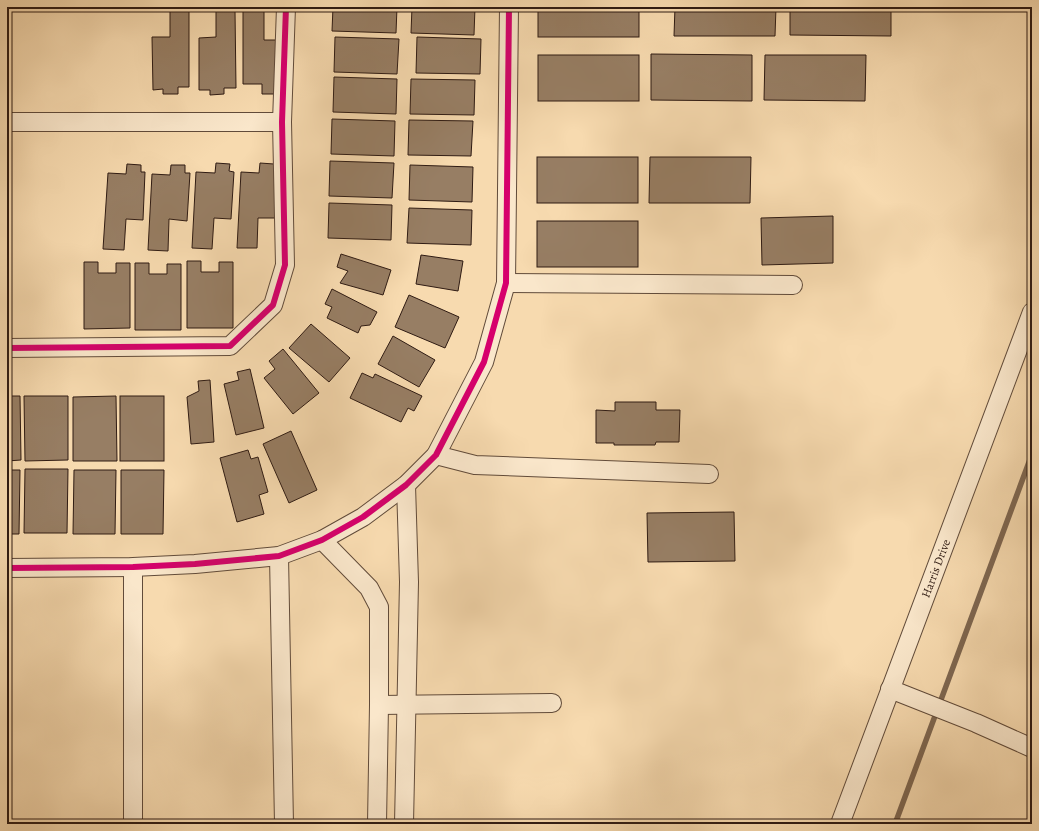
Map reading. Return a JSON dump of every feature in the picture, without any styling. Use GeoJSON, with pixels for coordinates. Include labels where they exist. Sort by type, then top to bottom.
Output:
{"type":"FeatureCollection","features":[{"type":"Feature","properties":{"kind":"street"},"geometry":{"type":"LineString","coordinates":[[7,348],[230,346],[273,305],[285,265],[282,122],[286,7]]}},
{"type":"Feature","properties":{"kind":"street"},"geometry":{"type":"LineString","coordinates":[[7,568],[133,567],[195,564],[279,556],[322,540],[363,517],[406,486],[436,455],[484,362],[506,283],[509,7]]}},
{"type":"Feature","properties":{"kind":"street"},"geometry":{"type":"LineString","coordinates":[[7,122],[282,122]]}},
{"type":"Feature","properties":{"kind":"street"},"geometry":{"type":"LineString","coordinates":[[506,283],[793,285]]}},
{"type":"Feature","properties":{"kind":"street","name":"Harris Drive"},"geometry":{"type":"LineString","coordinates":[[840,824],[1032,312]]}},
{"type":"Feature","properties":{"kind":"street"},"geometry":{"type":"LineString","coordinates":[[436,455],[475,465],[709,474]]}},
{"type":"Feature","properties":{"kind":"street"},"geometry":{"type":"LineString","coordinates":[[404,824],[409,582],[406,486]]}},
{"type":"Feature","properties":{"kind":"street"},"geometry":{"type":"LineString","coordinates":[[322,540],[369,588],[379,607],[380,705],[377,824]]}},
{"type":"Feature","properties":{"kind":"street"},"geometry":{"type":"LineString","coordinates":[[279,556],[284,824]]}},
{"type":"Feature","properties":{"kind":"street"},"geometry":{"type":"LineString","coordinates":[[133,567],[133,824]]}},
{"type":"Feature","properties":{"kind":"street"},"geometry":{"type":"LineString","coordinates":[[890,689],[976,723],[1032,748]]}},
{"type":"Feature","properties":{"kind":"street"},"geometry":{"type":"LineString","coordinates":[[380,705],[552,703]]}},
{"type":"Feature","properties":{"kind":"building"},"geometry":{"type":"Polygon","coordinates":[[[333,7],[397,7],[396,33],[332,31],[333,7]]]}},
{"type":"Feature","properties":{"kind":"building"},"geometry":{"type":"Polygon","coordinates":[[[412,7],[475,7],[474,35],[411,33],[412,7]]]}},
{"type":"Feature","properties":{"kind":"building"},"geometry":{"type":"Polygon","coordinates":[[[538,7],[639,7],[639,37],[538,37],[538,7]]]}},
{"type":"Feature","properties":{"kind":"building"},"geometry":{"type":"Polygon","coordinates":[[[675,7],[776,7],[775,36],[674,36],[675,7]]]}},
{"type":"Feature","properties":{"kind":"building"},"geometry":{"type":"Polygon","coordinates":[[[790,7],[891,7],[891,36],[790,35],[790,7]]]}},
{"type":"Feature","properties":{"kind":"building"},"geometry":{"type":"Polygon","coordinates":[[[243,9],[264,9],[264,40],[281,40],[276,94],[262,94],[262,84],[243,84],[243,9]]]}},
{"type":"Feature","properties":{"kind":"building"},"geometry":{"type":"Polygon","coordinates":[[[170,10],[189,10],[189,87],[178,87],[178,94],[163,94],[163,89],[153,90],[152,37],[170,37],[170,10]]]}},
{"type":"Feature","properties":{"kind":"building"},"geometry":{"type":"Polygon","coordinates":[[[216,11],[235,11],[236,88],[224,88],[224,94],[210,95],[210,90],[199,90],[199,38],[216,37],[216,11]]]}},
{"type":"Feature","properties":{"kind":"building"},"geometry":{"type":"Polygon","coordinates":[[[335,37],[399,39],[397,74],[334,72],[335,37]]]}},
{"type":"Feature","properties":{"kind":"building"},"geometry":{"type":"Polygon","coordinates":[[[417,37],[481,39],[480,74],[416,73],[417,37]]]}},
{"type":"Feature","properties":{"kind":"building"},"geometry":{"type":"Polygon","coordinates":[[[651,54],[752,55],[752,101],[651,100],[651,54]]]}},
{"type":"Feature","properties":{"kind":"building"},"geometry":{"type":"Polygon","coordinates":[[[538,55],[639,55],[639,101],[538,101],[538,55]]]}},
{"type":"Feature","properties":{"kind":"building"},"geometry":{"type":"Polygon","coordinates":[[[765,55],[866,55],[865,101],[764,100],[765,55]]]}},
{"type":"Feature","properties":{"kind":"building"},"geometry":{"type":"Polygon","coordinates":[[[334,77],[397,79],[396,114],[333,112],[334,77]]]}},
{"type":"Feature","properties":{"kind":"building"},"geometry":{"type":"Polygon","coordinates":[[[411,79],[475,80],[474,115],[410,114],[411,79]]]}},
{"type":"Feature","properties":{"kind":"building"},"geometry":{"type":"Polygon","coordinates":[[[332,119],[395,121],[394,156],[331,154],[332,119]]]}},
{"type":"Feature","properties":{"kind":"building"},"geometry":{"type":"Polygon","coordinates":[[[409,120],[473,121],[471,156],[408,155],[409,120]]]}},
{"type":"Feature","properties":{"kind":"building"},"geometry":{"type":"Polygon","coordinates":[[[537,157],[638,157],[638,203],[537,203],[537,157]]]}},
{"type":"Feature","properties":{"kind":"building"},"geometry":{"type":"Polygon","coordinates":[[[650,157],[751,157],[750,203],[649,203],[650,157]]]}},
{"type":"Feature","properties":{"kind":"building"},"geometry":{"type":"Polygon","coordinates":[[[330,161],[394,163],[392,198],[329,196],[330,161]]]}},
{"type":"Feature","properties":{"kind":"building"},"geometry":{"type":"Polygon","coordinates":[[[216,163],[230,164],[229,171],[234,172],[231,219],[214,218],[212,249],[192,248],[196,172],[215,173],[216,163]]]}},
{"type":"Feature","properties":{"kind":"building"},"geometry":{"type":"Polygon","coordinates":[[[260,163],[274,164],[274,171],[278,171],[276,218],[258,218],[257,248],[237,248],[241,172],[259,173],[260,163]]]}},
{"type":"Feature","properties":{"kind":"building"},"geometry":{"type":"Polygon","coordinates":[[[127,164],[141,165],[141,172],[145,172],[143,220],[126,219],[124,250],[103,249],[108,173],[126,174],[127,164]]]}},
{"type":"Feature","properties":{"kind":"building"},"geometry":{"type":"Polygon","coordinates":[[[171,165],[185,165],[185,173],[190,173],[187,221],[169,219],[168,251],[148,250],[152,174],[170,175],[171,165]]]}},
{"type":"Feature","properties":{"kind":"building"},"geometry":{"type":"Polygon","coordinates":[[[410,165],[473,167],[472,202],[409,200],[410,165]]]}},
{"type":"Feature","properties":{"kind":"building"},"geometry":{"type":"Polygon","coordinates":[[[329,203],[392,205],[391,240],[328,238],[329,203]]]}},
{"type":"Feature","properties":{"kind":"building"},"geometry":{"type":"Polygon","coordinates":[[[409,208],[472,210],[471,245],[407,243],[409,208]]]}},
{"type":"Feature","properties":{"kind":"building"},"geometry":{"type":"Polygon","coordinates":[[[833,216],[833,263],[762,265],[761,218],[833,216]]]}},
{"type":"Feature","properties":{"kind":"building"},"geometry":{"type":"Polygon","coordinates":[[[537,221],[638,221],[638,267],[537,267],[537,221]]]}},
{"type":"Feature","properties":{"kind":"building"},"geometry":{"type":"Polygon","coordinates":[[[341,254],[391,270],[383,295],[340,283],[348,271],[337,267],[341,254]]]}},
{"type":"Feature","properties":{"kind":"building"},"geometry":{"type":"Polygon","coordinates":[[[421,255],[463,261],[458,291],[416,284],[421,255]]]}},
{"type":"Feature","properties":{"kind":"building"},"geometry":{"type":"Polygon","coordinates":[[[187,261],[201,261],[201,272],[219,272],[219,262],[233,262],[233,328],[187,328],[187,261]]]}},
{"type":"Feature","properties":{"kind":"building"},"geometry":{"type":"Polygon","coordinates":[[[84,262],[98,262],[98,273],[116,273],[116,263],[130,263],[130,328],[84,329],[84,262]]]}},
{"type":"Feature","properties":{"kind":"building"},"geometry":{"type":"Polygon","coordinates":[[[135,263],[149,263],[149,274],[167,274],[167,264],[181,264],[181,330],[135,330],[135,263]]]}},
{"type":"Feature","properties":{"kind":"building"},"geometry":{"type":"Polygon","coordinates":[[[332,289],[377,312],[370,325],[361,326],[358,333],[327,318],[332,307],[325,304],[332,289]]]}},
{"type":"Feature","properties":{"kind":"building"},"geometry":{"type":"Polygon","coordinates":[[[409,295],[459,317],[445,348],[395,327],[409,295]]]}},
{"type":"Feature","properties":{"kind":"building"},"geometry":{"type":"Polygon","coordinates":[[[311,324],[350,358],[329,382],[289,348],[311,324]]]}},
{"type":"Feature","properties":{"kind":"building"},"geometry":{"type":"Polygon","coordinates":[[[393,336],[435,360],[419,387],[378,364],[393,336]]]}},
{"type":"Feature","properties":{"kind":"building"},"geometry":{"type":"Polygon","coordinates":[[[283,349],[319,393],[293,414],[264,378],[275,369],[269,361],[283,349]]]}},
{"type":"Feature","properties":{"kind":"building"},"geometry":{"type":"Polygon","coordinates":[[[250,369],[264,428],[236,435],[224,384],[239,380],[237,372],[250,369]]]}},
{"type":"Feature","properties":{"kind":"building"},"geometry":{"type":"Polygon","coordinates":[[[362,373],[373,378],[375,374],[422,396],[414,411],[408,408],[401,422],[350,398],[362,373]]]}},
{"type":"Feature","properties":{"kind":"building"},"geometry":{"type":"Polygon","coordinates":[[[210,380],[214,442],[191,444],[187,397],[199,391],[198,381],[210,380]]]}},
{"type":"Feature","properties":{"kind":"building"},"geometry":{"type":"Polygon","coordinates":[[[7,396],[20,396],[21,460],[7,461],[7,396]]]}},
{"type":"Feature","properties":{"kind":"building"},"geometry":{"type":"Polygon","coordinates":[[[24,396],[68,396],[68,460],[25,461],[24,396]]]}},
{"type":"Feature","properties":{"kind":"building"},"geometry":{"type":"Polygon","coordinates":[[[116,396],[117,461],[73,461],[73,397],[116,396]]]}},
{"type":"Feature","properties":{"kind":"building"},"geometry":{"type":"Polygon","coordinates":[[[120,396],[164,396],[164,461],[120,461],[120,396]]]}},
{"type":"Feature","properties":{"kind":"building"},"geometry":{"type":"Polygon","coordinates":[[[615,402],[656,402],[656,410],[680,410],[679,442],[656,442],[655,445],[614,445],[614,443],[596,443],[596,410],[615,411],[615,402]]]}},
{"type":"Feature","properties":{"kind":"building"},"geometry":{"type":"Polygon","coordinates":[[[291,431],[317,490],[289,503],[263,444],[291,431]]]}},
{"type":"Feature","properties":{"kind":"building"},"geometry":{"type":"Polygon","coordinates":[[[248,450],[251,459],[258,457],[268,492],[259,495],[264,514],[237,522],[220,458],[248,450]]]}},
{"type":"Feature","properties":{"kind":"building"},"geometry":{"type":"Polygon","coordinates":[[[25,469],[68,469],[67,533],[24,533],[25,469]]]}},
{"type":"Feature","properties":{"kind":"building"},"geometry":{"type":"Polygon","coordinates":[[[7,470],[20,470],[19,534],[7,534],[7,470]]]}},
{"type":"Feature","properties":{"kind":"building"},"geometry":{"type":"Polygon","coordinates":[[[74,470],[116,470],[115,534],[73,534],[74,470]]]}},
{"type":"Feature","properties":{"kind":"building"},"geometry":{"type":"Polygon","coordinates":[[[121,470],[164,470],[163,534],[121,534],[121,470]]]}},
{"type":"Feature","properties":{"kind":"building"},"geometry":{"type":"Polygon","coordinates":[[[734,512],[735,561],[648,562],[647,513],[734,512]]]}},
{"type":"Feature","properties":{"kind":"waterway"},"geometry":{"type":"LineString","coordinates":[[895,824],[1032,454]]}},
{"type":"Feature","properties":{"kind":"cycle path"},"geometry":{"type":"LineString","coordinates":[[7,348],[230,346],[273,305],[285,265],[282,122],[286,7]]}},
{"type":"Feature","properties":{"kind":"cycle path"},"geometry":{"type":"LineString","coordinates":[[7,568],[133,567],[195,564],[279,556],[322,540],[363,517],[406,485],[436,455],[484,362],[506,283],[509,7]]}}]}
